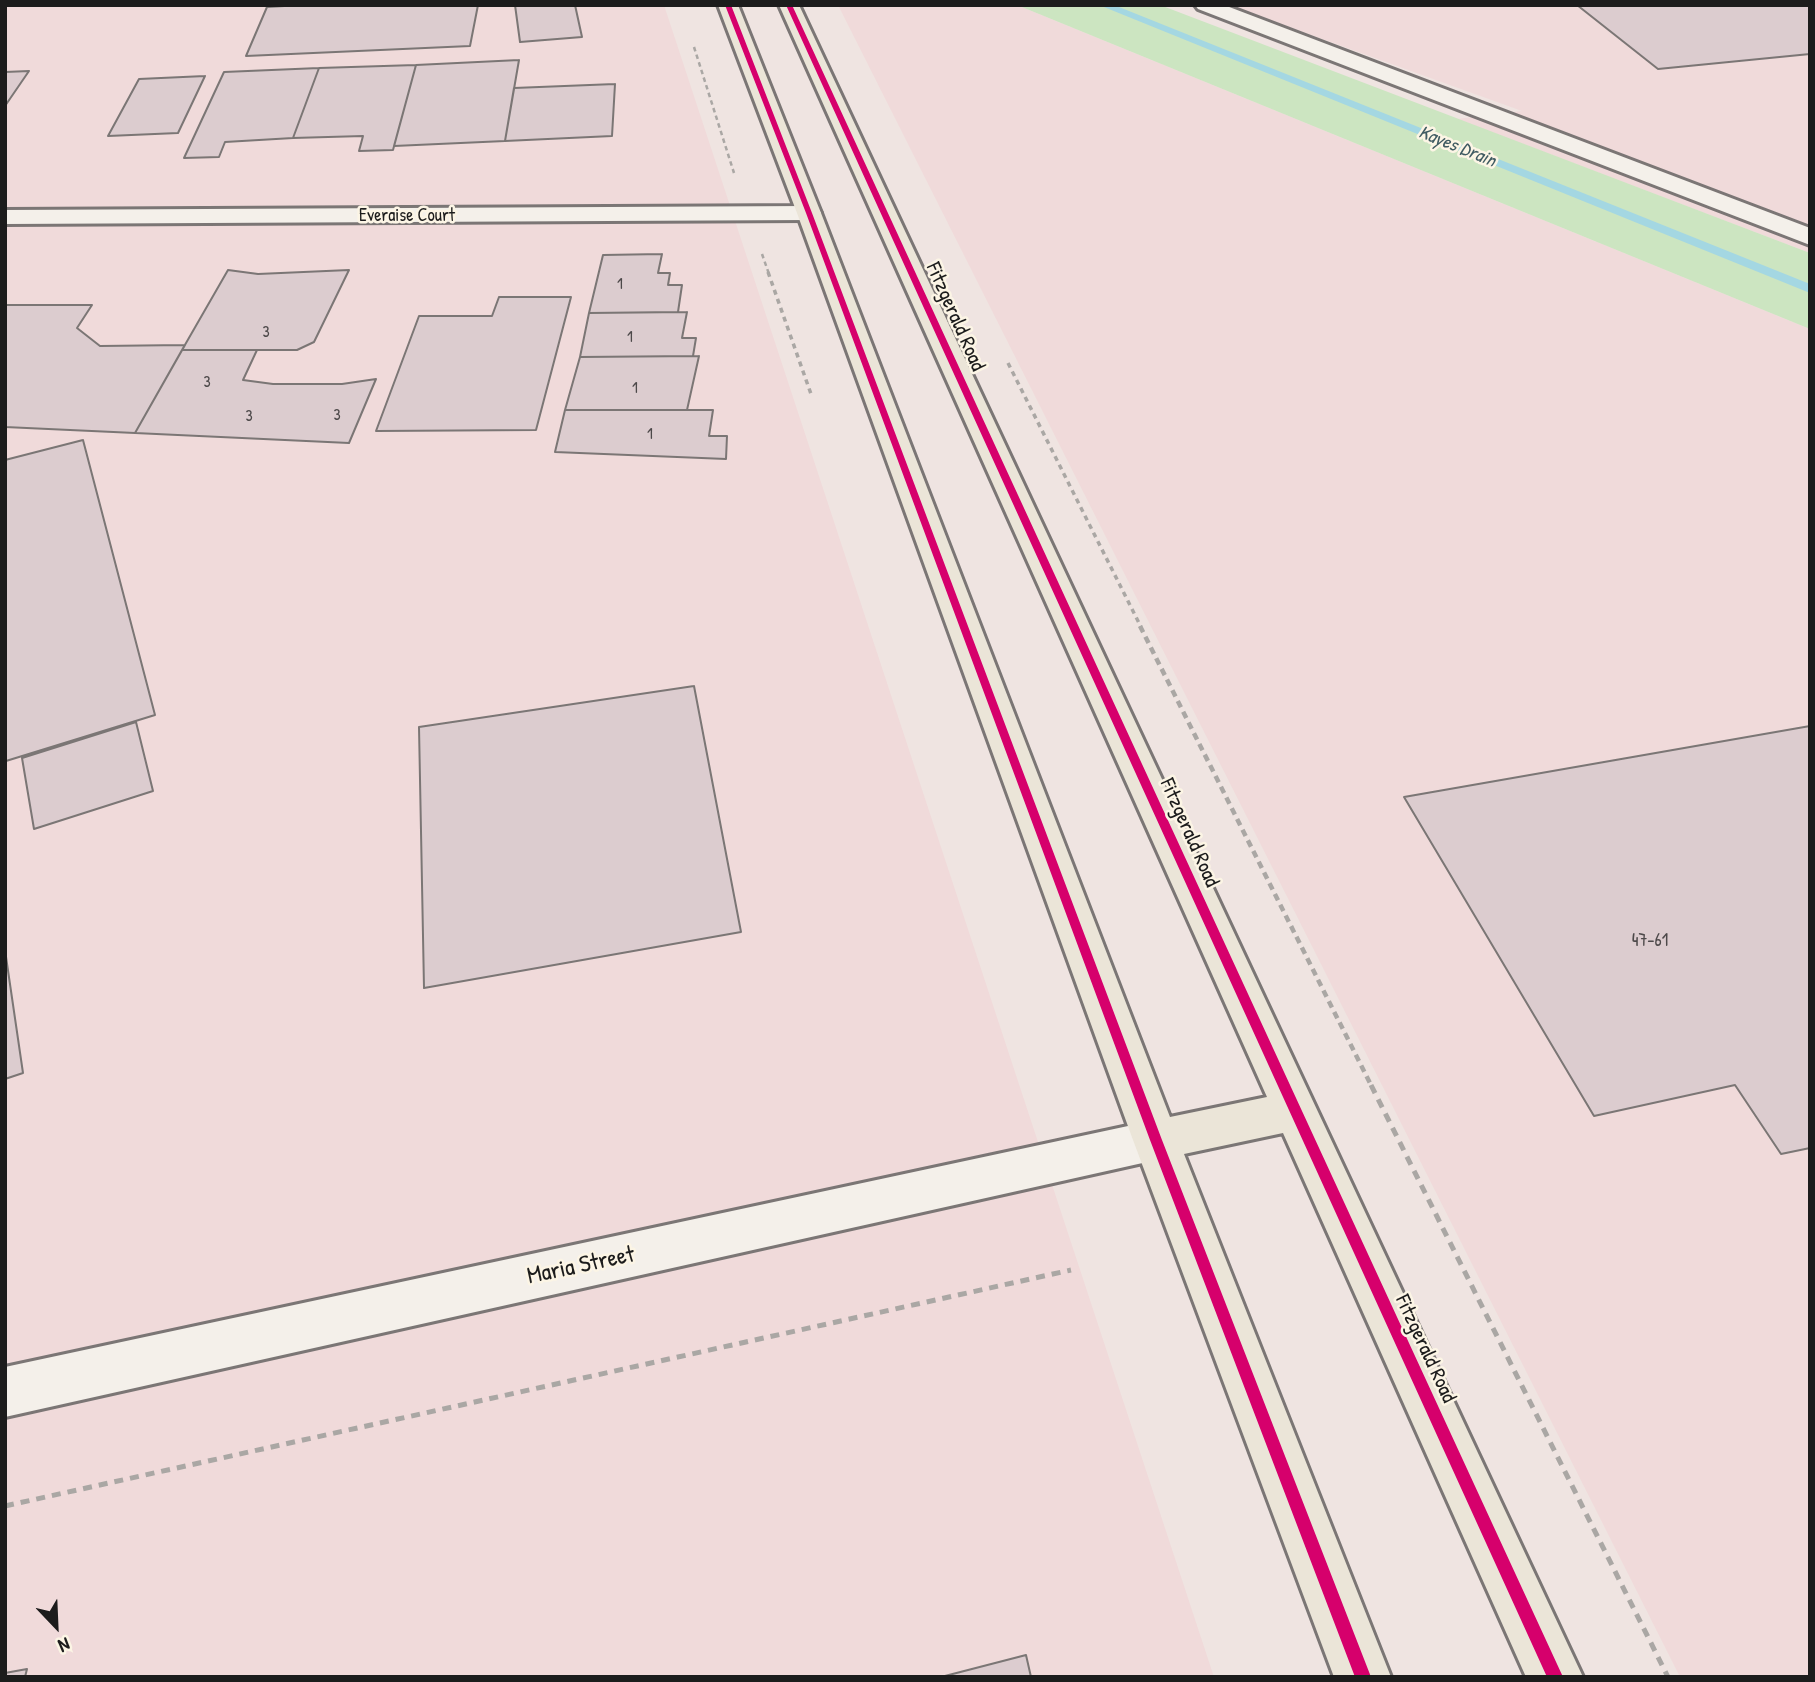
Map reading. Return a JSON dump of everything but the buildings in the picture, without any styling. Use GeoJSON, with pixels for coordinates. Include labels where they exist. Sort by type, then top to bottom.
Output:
{"type":"FeatureCollection","features":[{"type":"Feature","properties":{"kind":"main road"},"geometry":{"type":"LineString","coordinates":[[728,5],[809,213],[1156,1140],[1363,1677]]}},
{"type":"Feature","properties":{"kind":"main road","name":"Fitzgerald Road"},"geometry":{"type":"LineString","coordinates":[[789,5],[1555,1677]]}},
{"type":"Feature","properties":{"kind":"main road"},"geometry":{"type":"LineString","coordinates":[[1156,1140],[1294,1111]]}},
{"type":"Feature","properties":{"kind":"street"},"geometry":{"type":"LineString","coordinates":[[1205,5],[1810,237]]}},
{"type":"Feature","properties":{"kind":"street","name":"Everaise Court"},"geometry":{"type":"LineString","coordinates":[[5,218],[809,213]]}},
{"type":"Feature","properties":{"kind":"street","name":"Maria Street"},"geometry":{"type":"LineString","coordinates":[[5,1392],[1156,1140]]}},
{"type":"Feature","properties":{"kind":"path"},"geometry":{"type":"LineString","coordinates":[[1004,354],[1668,1677]]}},
{"type":"Feature","properties":{"kind":"path"},"geometry":{"type":"LineString","coordinates":[[5,1506],[1071,1270]]}},
{"type":"Feature","properties":{"kind":"shaded area"},"geometry":{"type":"Polygon","coordinates":[[[5,5],[664,5],[1214,1677],[5,1677],[5,5]]]}},
{"type":"Feature","properties":{"kind":"shaded area"},"geometry":{"type":"Polygon","coordinates":[[[838,5],[1017,5],[1810,329],[1810,1677],[1680,1677],[838,5]]]}},
{"type":"Feature","properties":{"kind":"shaded area"},"geometry":{"type":"Polygon","coordinates":[[[1228,5],[1810,5],[1810,253],[1457,119],[1522,111],[1228,5]]]}},
{"type":"Feature","properties":{"kind":"green space"},"geometry":{"type":"Polygon","coordinates":[[[1017,5],[1160,5],[1810,253],[1810,329],[1017,5]]]}},
{"type":"Feature","properties":{"kind":"waterway","name":"Kayes Drain"},"geometry":{"type":"LineString","coordinates":[[1104,5],[1810,289]]}},
{"type":"Feature","properties":{"kind":"cycle path"},"geometry":{"type":"LineString","coordinates":[[728,5],[809,213],[1156,1140],[1363,1677]]}},
{"type":"Feature","properties":{"kind":"cycle path"},"geometry":{"type":"LineString","coordinates":[[789,5],[1555,1677]]}}]}
